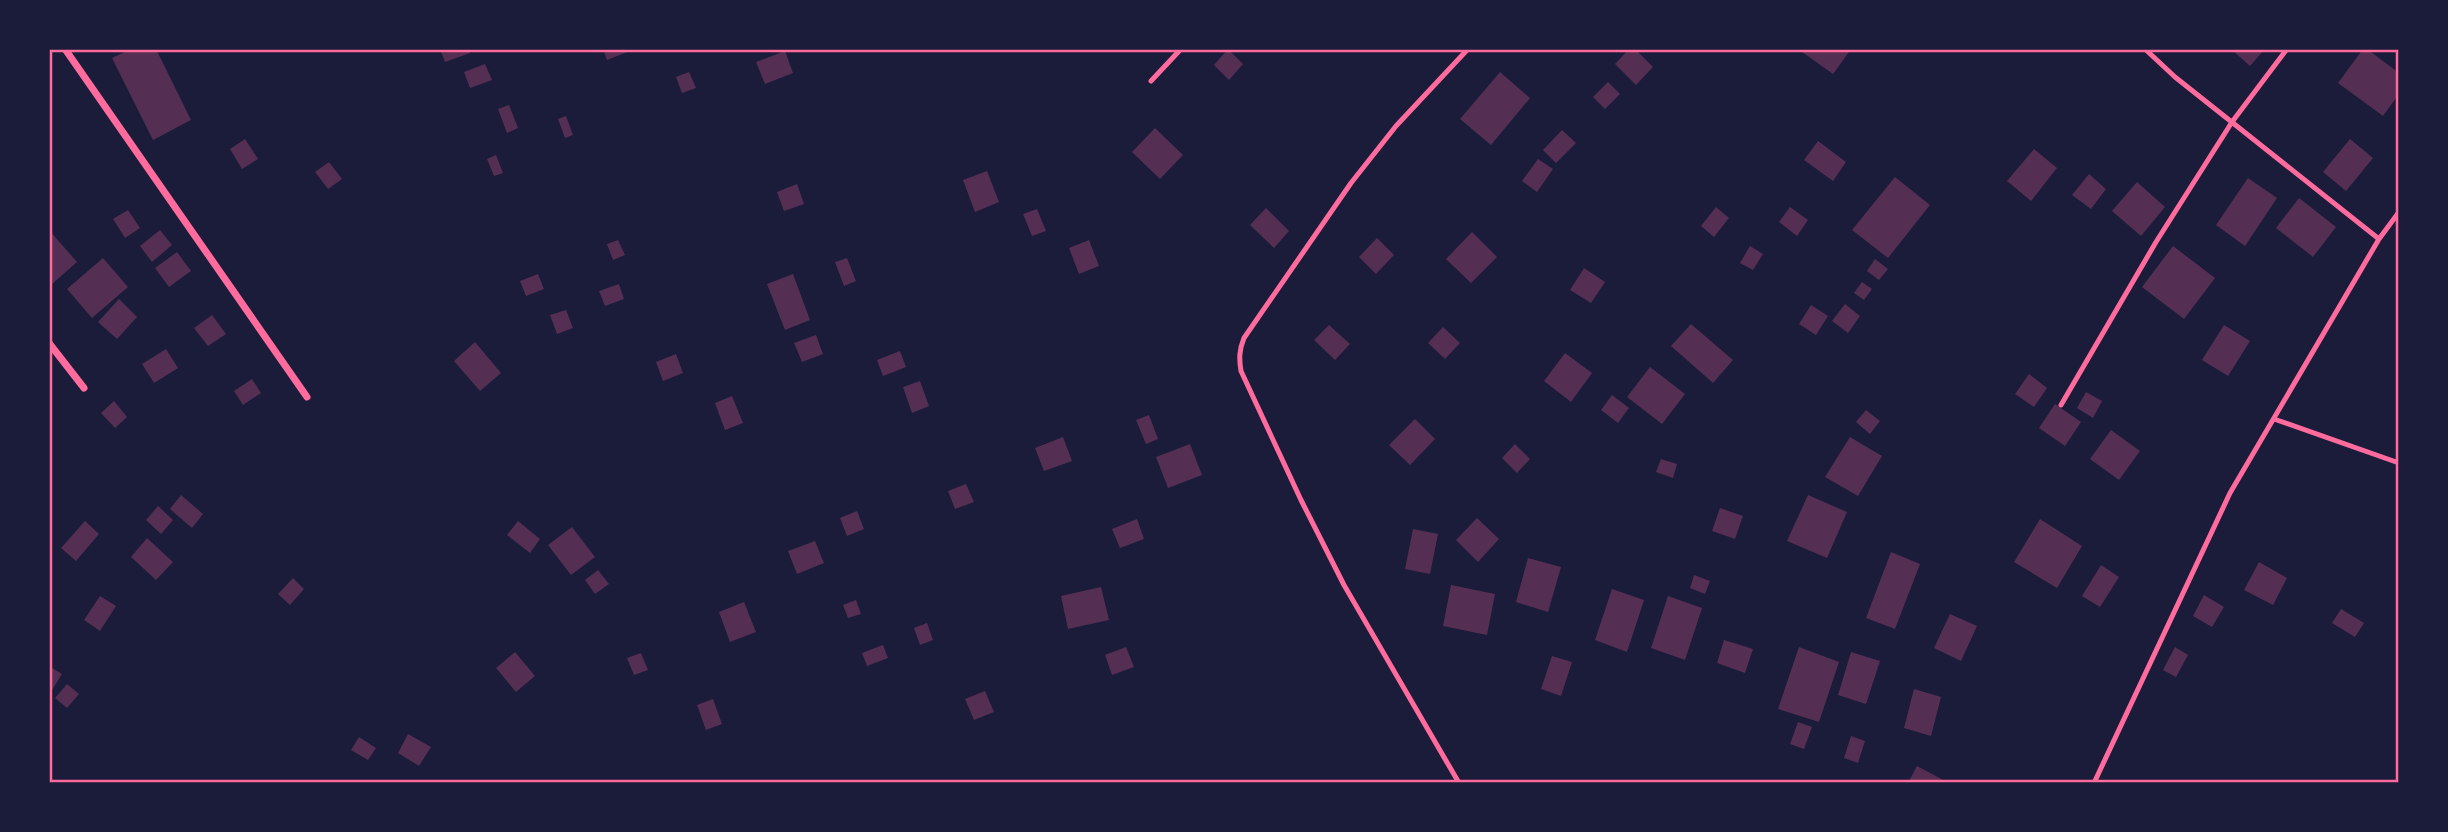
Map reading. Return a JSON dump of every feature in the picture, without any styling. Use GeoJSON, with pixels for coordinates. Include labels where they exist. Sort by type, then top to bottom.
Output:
{"type":"FeatureCollection","features":[{"type":"Feature","properties":{"kind":"street"},"geometry":{"type":"LineString","coordinates":[[65,49],[307,397]]}},
{"type":"Feature","properties":{"kind":"street"},"geometry":{"type":"LineString","coordinates":[[49,343],[84,388]]}},
{"type":"Feature","properties":{"kind":"lane"},"geometry":{"type":"LineString","coordinates":[[1151,81],[1181,49]]}},
{"type":"Feature","properties":{"kind":"lane"},"geometry":{"type":"LineString","coordinates":[[1459,783],[1344,584],[1301,500],[1241,371],[1239,359],[1244,338],[1351,183],[1396,126],[1468,49]]}},
{"type":"Feature","properties":{"kind":"lane"},"geometry":{"type":"LineString","coordinates":[[2145,49],[2175,77],[2379,239]]}},
{"type":"Feature","properties":{"kind":"lane"},"geometry":{"type":"LineString","coordinates":[[2061,405],[2156,242],[2232,122],[2287,49]]}},
{"type":"Feature","properties":{"kind":"lane"},"geometry":{"type":"LineString","coordinates":[[2094,783],[2231,493],[2379,239],[2399,212]]}},
{"type":"Feature","properties":{"kind":"lane"},"geometry":{"type":"LineString","coordinates":[[2274,419],[2399,463]]}},
{"type":"Feature","properties":{"kind":"building"},"geometry":{"type":"Polygon","coordinates":[[[131,49],[156,49],[191,120],[153,140],[112,58],[131,49]]]}},
{"type":"Feature","properties":{"kind":"building"},"geometry":{"type":"Polygon","coordinates":[[[440,49],[469,49],[470,53],[445,62],[440,49]]]}},
{"type":"Feature","properties":{"kind":"building"},"geometry":{"type":"Polygon","coordinates":[[[603,49],[635,49],[607,60],[603,49]]]}},
{"type":"Feature","properties":{"kind":"building"},"geometry":{"type":"Polygon","coordinates":[[[1228,49],[1243,64],[1229,80],[1214,65],[1228,49]]]}},
{"type":"Feature","properties":{"kind":"building"},"geometry":{"type":"Polygon","coordinates":[[[1629,49],[1635,49],[1653,67],[1636,85],[1615,64],[1629,49]]]}},
{"type":"Feature","properties":{"kind":"building"},"geometry":{"type":"Polygon","coordinates":[[[1798,49],[1845,49],[1849,52],[1833,74],[1798,49]]]}},
{"type":"Feature","properties":{"kind":"building"},"geometry":{"type":"Polygon","coordinates":[[[2231,49],[2263,49],[2264,50],[2250,66],[2231,49]]]}},
{"type":"Feature","properties":{"kind":"building"},"geometry":{"type":"Polygon","coordinates":[[[2363,49],[2367,49],[2399,73],[2399,94],[2383,116],[2338,83],[2363,49]]]}},
{"type":"Feature","properties":{"kind":"building"},"geometry":{"type":"Polygon","coordinates":[[[785,51],[793,73],[765,84],[756,62],[785,51]]]}},
{"type":"Feature","properties":{"kind":"building"},"geometry":{"type":"Polygon","coordinates":[[[485,64],[492,80],[470,88],[464,72],[485,64]]]}},
{"type":"Feature","properties":{"kind":"building"},"geometry":{"type":"Polygon","coordinates":[[[689,72],[696,88],[682,93],[676,77],[689,72]]]}},
{"type":"Feature","properties":{"kind":"building"},"geometry":{"type":"Polygon","coordinates":[[[1500,72],[1530,98],[1491,145],[1460,119],[1500,72]]]}},
{"type":"Feature","properties":{"kind":"building"},"geometry":{"type":"Polygon","coordinates":[[[1608,82],[1620,94],[1605,109],[1593,97],[1608,82]]]}},
{"type":"Feature","properties":{"kind":"building"},"geometry":{"type":"Polygon","coordinates":[[[509,105],[518,128],[507,133],[498,109],[509,105]]]}},
{"type":"Feature","properties":{"kind":"building"},"geometry":{"type":"Polygon","coordinates":[[[566,116],[573,135],[565,138],[558,119],[566,116]]]}},
{"type":"Feature","properties":{"kind":"building"},"geometry":{"type":"Polygon","coordinates":[[[1155,128],[1183,155],[1160,179],[1132,152],[1155,128]]]}},
{"type":"Feature","properties":{"kind":"building"},"geometry":{"type":"Polygon","coordinates":[[[1562,130],[1576,143],[1556,163],[1543,150],[1562,130]]]}},
{"type":"Feature","properties":{"kind":"building"},"geometry":{"type":"Polygon","coordinates":[[[245,139],[258,159],[242,169],[230,149],[245,139]]]}},
{"type":"Feature","properties":{"kind":"building"},"geometry":{"type":"Polygon","coordinates":[[[2350,139],[2373,158],[2346,191],[2323,172],[2350,139]]]}},
{"type":"Feature","properties":{"kind":"building"},"geometry":{"type":"Polygon","coordinates":[[[1818,141],[1846,162],[1833,181],[1804,160],[1818,141]]]}},
{"type":"Feature","properties":{"kind":"building"},"geometry":{"type":"Polygon","coordinates":[[[2034,149],[2057,168],[2031,201],[2007,181],[2034,149]]]}},
{"type":"Feature","properties":{"kind":"building"},"geometry":{"type":"Polygon","coordinates":[[[496,155],[503,173],[494,176],[487,159],[496,155]]]}},
{"type":"Feature","properties":{"kind":"building"},"geometry":{"type":"Polygon","coordinates":[[[1538,159],[1553,169],[1537,192],[1522,181],[1538,159]]]}},
{"type":"Feature","properties":{"kind":"building"},"geometry":{"type":"Polygon","coordinates":[[[329,162],[342,179],[328,189],[315,172],[329,162]]]}},
{"type":"Feature","properties":{"kind":"building"},"geometry":{"type":"Polygon","coordinates":[[[987,171],[999,202],[975,212],[963,180],[987,171]]]}},
{"type":"Feature","properties":{"kind":"building"},"geometry":{"type":"Polygon","coordinates":[[[2089,174],[2106,189],[2091,209],[2072,195],[2089,174]]]}},
{"type":"Feature","properties":{"kind":"building"},"geometry":{"type":"Polygon","coordinates":[[[1895,177],[1930,205],[1888,258],[1852,230],[1895,177]]]}},
{"type":"Feature","properties":{"kind":"building"},"geometry":{"type":"Polygon","coordinates":[[[2248,178],[2277,198],[2245,246],[2216,225],[2248,178]]]}},
{"type":"Feature","properties":{"kind":"building"},"geometry":{"type":"Polygon","coordinates":[[[2137,182],[2165,207],[2141,236],[2112,211],[2137,182]]]}},
{"type":"Feature","properties":{"kind":"building"},"geometry":{"type":"Polygon","coordinates":[[[797,184],[804,204],[784,211],[777,192],[797,184]]]}},
{"type":"Feature","properties":{"kind":"building"},"geometry":{"type":"Polygon","coordinates":[[[2299,198],[2336,227],[2313,257],[2276,228],[2299,198]]]}},
{"type":"Feature","properties":{"kind":"building"},"geometry":{"type":"Polygon","coordinates":[[[1716,207],[1729,218],[1714,237],[1701,226],[1716,207]]]}},
{"type":"Feature","properties":{"kind":"building"},"geometry":{"type":"Polygon","coordinates":[[[1790,207],[1808,220],[1797,236],[1779,222],[1790,207]]]}},
{"type":"Feature","properties":{"kind":"building"},"geometry":{"type":"Polygon","coordinates":[[[1266,208],[1289,231],[1274,248],[1250,225],[1266,208]]]}},
{"type":"Feature","properties":{"kind":"building"},"geometry":{"type":"Polygon","coordinates":[[[1037,209],[1046,231],[1032,236],[1023,214],[1037,209]]]}},
{"type":"Feature","properties":{"kind":"building"},"geometry":{"type":"Polygon","coordinates":[[[128,210],[140,228],[125,238],[113,219],[128,210]]]}},
{"type":"Feature","properties":{"kind":"building"},"geometry":{"type":"Polygon","coordinates":[[[49,230],[77,262],[52,284],[49,281],[49,230]]]}},
{"type":"Feature","properties":{"kind":"building"},"geometry":{"type":"Polygon","coordinates":[[[160,230],[172,245],[152,262],[140,246],[160,230]]]}},
{"type":"Feature","properties":{"kind":"building"},"geometry":{"type":"Polygon","coordinates":[[[1472,232],[1497,257],[1471,283],[1446,259],[1472,232]]]}},
{"type":"Feature","properties":{"kind":"building"},"geometry":{"type":"Polygon","coordinates":[[[1377,238],[1394,255],[1376,274],[1359,257],[1377,238]]]}},
{"type":"Feature","properties":{"kind":"building"},"geometry":{"type":"Polygon","coordinates":[[[618,240],[625,255],[613,260],[607,244],[618,240]]]}},
{"type":"Feature","properties":{"kind":"building"},"geometry":{"type":"Polygon","coordinates":[[[1089,240],[1099,266],[1079,274],[1069,248],[1089,240]]]}},
{"type":"Feature","properties":{"kind":"building"},"geometry":{"type":"Polygon","coordinates":[[[1750,246],[1763,254],[1753,270],[1740,263],[1750,246]]]}},
{"type":"Feature","properties":{"kind":"building"},"geometry":{"type":"Polygon","coordinates":[[[2173,246],[2215,278],[2184,319],[2142,287],[2173,246]]]}},
{"type":"Feature","properties":{"kind":"building"},"geometry":{"type":"Polygon","coordinates":[[[177,252],[191,271],[169,287],[155,268],[177,252]]]}},
{"type":"Feature","properties":{"kind":"building"},"geometry":{"type":"Polygon","coordinates":[[[103,258],[128,287],[92,318],[67,289],[103,258]]]}},
{"type":"Feature","properties":{"kind":"building"},"geometry":{"type":"Polygon","coordinates":[[[847,258],[856,281],[844,286],[835,262],[847,258]]]}},
{"type":"Feature","properties":{"kind":"building"},"geometry":{"type":"Polygon","coordinates":[[[1875,259],[1888,269],[1879,280],[1867,271],[1875,259]]]}},
{"type":"Feature","properties":{"kind":"building"},"geometry":{"type":"Polygon","coordinates":[[[1584,268],[1605,282],[1591,303],[1570,290],[1584,268]]]}},
{"type":"Feature","properties":{"kind":"building"},"geometry":{"type":"Polygon","coordinates":[[[538,274],[544,289],[526,296],[520,281],[538,274]]]}},
{"type":"Feature","properties":{"kind":"building"},"geometry":{"type":"Polygon","coordinates":[[[793,274],[810,320],[785,330],[767,284],[793,274]]]}},
{"type":"Feature","properties":{"kind":"building"},"geometry":{"type":"Polygon","coordinates":[[[1862,282],[1872,289],[1864,300],[1854,293],[1862,282]]]}},
{"type":"Feature","properties":{"kind":"building"},"geometry":{"type":"Polygon","coordinates":[[[619,284],[624,299],[605,306],[599,291],[619,284]]]}},
{"type":"Feature","properties":{"kind":"building"},"geometry":{"type":"Polygon","coordinates":[[[119,299],[137,317],[117,339],[98,322],[119,299]]]}},
{"type":"Feature","properties":{"kind":"building"},"geometry":{"type":"Polygon","coordinates":[[[1845,304],[1860,316],[1848,333],[1832,321],[1845,304]]]}},
{"type":"Feature","properties":{"kind":"building"},"geometry":{"type":"Polygon","coordinates":[[[1811,305],[1828,316],[1816,335],[1799,324],[1811,305]]]}},
{"type":"Feature","properties":{"kind":"building"},"geometry":{"type":"Polygon","coordinates":[[[566,310],[573,328],[557,334],[550,315],[566,310]]]}},
{"type":"Feature","properties":{"kind":"building"},"geometry":{"type":"Polygon","coordinates":[[[212,315],[226,334],[208,346],[194,328],[212,315]]]}},
{"type":"Feature","properties":{"kind":"building"},"geometry":{"type":"Polygon","coordinates":[[[1691,324],[1733,360],[1713,383],[1671,346],[1691,324]]]}},
{"type":"Feature","properties":{"kind":"building"},"geometry":{"type":"Polygon","coordinates":[[[1329,325],[1350,344],[1335,360],[1314,340],[1329,325]]]}},
{"type":"Feature","properties":{"kind":"building"},"geometry":{"type":"Polygon","coordinates":[[[2224,325],[2250,341],[2228,376],[2202,360],[2224,325]]]}},
{"type":"Feature","properties":{"kind":"building"},"geometry":{"type":"Polygon","coordinates":[[[1443,327],[1460,343],[1445,359],[1428,343],[1443,327]]]}},
{"type":"Feature","properties":{"kind":"building"},"geometry":{"type":"Polygon","coordinates":[[[816,335],[823,354],[802,362],[794,343],[816,335]]]}},
{"type":"Feature","properties":{"kind":"building"},"geometry":{"type":"Polygon","coordinates":[[[475,342],[501,373],[480,391],[454,361],[475,342]]]}},
{"type":"Feature","properties":{"kind":"building"},"geometry":{"type":"Polygon","coordinates":[[[166,349],[178,368],[154,383],[142,364],[166,349]]]}},
{"type":"Feature","properties":{"kind":"building"},"geometry":{"type":"Polygon","coordinates":[[[900,351],[906,367],[883,376],[877,360],[900,351]]]}},
{"type":"Feature","properties":{"kind":"building"},"geometry":{"type":"Polygon","coordinates":[[[1565,353],[1592,373],[1571,402],[1544,381],[1565,353]]]}},
{"type":"Feature","properties":{"kind":"building"},"geometry":{"type":"Polygon","coordinates":[[[676,354],[683,373],[663,381],[656,362],[676,354]]]}},
{"type":"Feature","properties":{"kind":"building"},"geometry":{"type":"Polygon","coordinates":[[[1650,367],[1685,394],[1662,424],[1627,397],[1650,367]]]}},
{"type":"Feature","properties":{"kind":"building"},"geometry":{"type":"Polygon","coordinates":[[[2029,374],[2047,388],[2034,407],[2015,394],[2029,374]]]}},
{"type":"Feature","properties":{"kind":"building"},"geometry":{"type":"Polygon","coordinates":[[[252,379],[261,393],[243,405],[234,391],[252,379]]]}},
{"type":"Feature","properties":{"kind":"building"},"geometry":{"type":"Polygon","coordinates":[[[920,381],[929,406],[912,413],[903,387],[920,381]]]}},
{"type":"Feature","properties":{"kind":"building"},"geometry":{"type":"Polygon","coordinates":[[[2086,392],[2102,401],[2093,418],[2077,408],[2086,392]]]}},
{"type":"Feature","properties":{"kind":"building"},"geometry":{"type":"Polygon","coordinates":[[[1612,395],[1629,408],[1618,423],[1601,410],[1612,395]]]}},
{"type":"Feature","properties":{"kind":"building"},"geometry":{"type":"Polygon","coordinates":[[[732,396],[743,423],[725,430],[715,403],[732,396]]]}},
{"type":"Feature","properties":{"kind":"building"},"geometry":{"type":"Polygon","coordinates":[[[114,401],[127,417],[115,428],[101,413],[114,401]]]}},
{"type":"Feature","properties":{"kind":"building"},"geometry":{"type":"Polygon","coordinates":[[[2055,404],[2081,422],[2065,446],[2039,428],[2055,404]]]}},
{"type":"Feature","properties":{"kind":"building"},"geometry":{"type":"Polygon","coordinates":[[[1866,410],[1880,421],[1870,434],[1856,422],[1866,410]]]}},
{"type":"Feature","properties":{"kind":"building"},"geometry":{"type":"Polygon","coordinates":[[[1149,415],[1158,439],[1146,444],[1136,420],[1149,415]]]}},
{"type":"Feature","properties":{"kind":"building"},"geometry":{"type":"Polygon","coordinates":[[[1415,419],[1435,439],[1410,465],[1389,445],[1415,419]]]}},
{"type":"Feature","properties":{"kind":"building"},"geometry":{"type":"Polygon","coordinates":[[[2111,430],[2140,451],[2119,480],[2090,459],[2111,430]]]}},
{"type":"Feature","properties":{"kind":"building"},"geometry":{"type":"Polygon","coordinates":[[[1063,437],[1072,461],[1044,471],[1035,448],[1063,437]]]}},
{"type":"Feature","properties":{"kind":"building"},"geometry":{"type":"Polygon","coordinates":[[[1850,437],[1882,456],[1858,496],[1825,477],[1850,437]]]}},
{"type":"Feature","properties":{"kind":"building"},"geometry":{"type":"Polygon","coordinates":[[[1190,444],[1202,475],[1168,488],[1156,457],[1190,444]]]}},
{"type":"Feature","properties":{"kind":"building"},"geometry":{"type":"Polygon","coordinates":[[[1515,444],[1530,459],[1517,473],[1502,458],[1515,444]]]}},
{"type":"Feature","properties":{"kind":"building"},"geometry":{"type":"Polygon","coordinates":[[[1661,459],[1677,464],[1673,478],[1656,472],[1661,459]]]}},
{"type":"Feature","properties":{"kind":"building"},"geometry":{"type":"Polygon","coordinates":[[[966,484],[974,502],[955,509],[948,491],[966,484]]]}},
{"type":"Feature","properties":{"kind":"building"},"geometry":{"type":"Polygon","coordinates":[[[181,495],[203,514],[192,528],[170,509],[181,495]]]}},
{"type":"Feature","properties":{"kind":"building"},"geometry":{"type":"Polygon","coordinates":[[[1808,495],[1847,512],[1827,558],[1787,541],[1808,495]]]}},
{"type":"Feature","properties":{"kind":"building"},"geometry":{"type":"Polygon","coordinates":[[[158,506],[173,520],[161,534],[146,520],[158,506]]]}},
{"type":"Feature","properties":{"kind":"building"},"geometry":{"type":"Polygon","coordinates":[[[1720,508],[1743,516],[1735,539],[1712,531],[1720,508]]]}},
{"type":"Feature","properties":{"kind":"building"},"geometry":{"type":"Polygon","coordinates":[[[857,511],[864,529],[847,536],[840,518],[857,511]]]}},
{"type":"Feature","properties":{"kind":"building"},"geometry":{"type":"Polygon","coordinates":[[[1477,518],[1499,539],[1478,562],[1456,540],[1477,518]]]}},
{"type":"Feature","properties":{"kind":"building"},"geometry":{"type":"Polygon","coordinates":[[[1137,519],[1144,539],[1120,548],[1112,529],[1137,519]]]}},
{"type":"Feature","properties":{"kind":"building"},"geometry":{"type":"Polygon","coordinates":[[[2040,519],[2082,546],[2057,588],[2014,562],[2040,519]]]}},
{"type":"Feature","properties":{"kind":"building"},"geometry":{"type":"Polygon","coordinates":[[[85,521],[99,534],[76,561],[61,548],[85,521]]]}},
{"type":"Feature","properties":{"kind":"building"},"geometry":{"type":"Polygon","coordinates":[[[518,521],[540,539],[530,553],[507,535],[518,521]]]}},
{"type":"Feature","properties":{"kind":"building"},"geometry":{"type":"Polygon","coordinates":[[[572,527],[595,557],[571,575],[548,545],[572,527]]]}},
{"type":"Feature","properties":{"kind":"building"},"geometry":{"type":"Polygon","coordinates":[[[1413,529],[1438,534],[1430,574],[1405,569],[1413,529]]]}},
{"type":"Feature","properties":{"kind":"building"},"geometry":{"type":"Polygon","coordinates":[[[147,538],[173,562],[156,580],[131,557],[147,538]]]}},
{"type":"Feature","properties":{"kind":"building"},"geometry":{"type":"Polygon","coordinates":[[[815,541],[824,563],[797,574],[788,551],[815,541]]]}},
{"type":"Feature","properties":{"kind":"building"},"geometry":{"type":"Polygon","coordinates":[[[1891,552],[1920,564],[1895,629],[1866,618],[1891,552]]]}},
{"type":"Feature","properties":{"kind":"building"},"geometry":{"type":"Polygon","coordinates":[[[1528,558],[1561,567],[1548,612],[1516,602],[1528,558]]]}},
{"type":"Feature","properties":{"kind":"building"},"geometry":{"type":"Polygon","coordinates":[[[2259,562],[2287,578],[2273,605],[2244,590],[2259,562]]]}},
{"type":"Feature","properties":{"kind":"building"},"geometry":{"type":"Polygon","coordinates":[[[2101,565],[2119,577],[2100,607],[2082,596],[2101,565]]]}},
{"type":"Feature","properties":{"kind":"building"},"geometry":{"type":"Polygon","coordinates":[[[598,570],[609,584],[595,594],[585,580],[598,570]]]}},
{"type":"Feature","properties":{"kind":"building"},"geometry":{"type":"Polygon","coordinates":[[[1694,575],[1710,581],[1705,594],[1690,588],[1694,575]]]}},
{"type":"Feature","properties":{"kind":"building"},"geometry":{"type":"Polygon","coordinates":[[[293,578],[304,589],[290,605],[278,594],[293,578]]]}},
{"type":"Feature","properties":{"kind":"building"},"geometry":{"type":"Polygon","coordinates":[[[1451,585],[1495,594],[1487,635],[1443,626],[1451,585]]]}},
{"type":"Feature","properties":{"kind":"building"},"geometry":{"type":"Polygon","coordinates":[[[1101,587],[1109,620],[1068,629],[1061,596],[1101,587]]]}},
{"type":"Feature","properties":{"kind":"building"},"geometry":{"type":"Polygon","coordinates":[[[1612,589],[1644,600],[1627,652],[1595,640],[1612,589]]]}},
{"type":"Feature","properties":{"kind":"building"},"geometry":{"type":"Polygon","coordinates":[[[2204,595],[2224,607],[2212,627],[2193,616],[2204,595]]]}},
{"type":"Feature","properties":{"kind":"building"},"geometry":{"type":"Polygon","coordinates":[[[100,596],[116,606],[100,631],[84,620],[100,596]]]}},
{"type":"Feature","properties":{"kind":"building"},"geometry":{"type":"Polygon","coordinates":[[[1668,596],[1702,608],[1685,660],[1651,648],[1668,596]]]}},
{"type":"Feature","properties":{"kind":"building"},"geometry":{"type":"Polygon","coordinates":[[[856,600],[861,614],[848,618],[843,605],[856,600]]]}},
{"type":"Feature","properties":{"kind":"building"},"geometry":{"type":"Polygon","coordinates":[[[744,602],[756,632],[730,642],[719,612],[744,602]]]}},
{"type":"Feature","properties":{"kind":"building"},"geometry":{"type":"Polygon","coordinates":[[[2341,609],[2364,623],[2355,637],[2332,623],[2341,609]]]}},
{"type":"Feature","properties":{"kind":"building"},"geometry":{"type":"Polygon","coordinates":[[[1950,614],[1977,626],[1961,661],[1934,648],[1950,614]]]}},
{"type":"Feature","properties":{"kind":"building"},"geometry":{"type":"Polygon","coordinates":[[[927,623],[933,640],[920,645],[914,628],[927,623]]]}},
{"type":"Feature","properties":{"kind":"building"},"geometry":{"type":"Polygon","coordinates":[[[1724,640],[1753,649],[1745,673],[1717,663],[1724,640]]]}},
{"type":"Feature","properties":{"kind":"building"},"geometry":{"type":"Polygon","coordinates":[[[883,645],[888,658],[867,666],[862,653],[883,645]]]}},
{"type":"Feature","properties":{"kind":"building"},"geometry":{"type":"Polygon","coordinates":[[[1126,647],[1134,667],[1112,675],[1105,655],[1126,647]]]}},
{"type":"Feature","properties":{"kind":"building"},"geometry":{"type":"Polygon","coordinates":[[[1799,647],[1839,662],[1819,722],[1778,709],[1799,647]]]}},
{"type":"Feature","properties":{"kind":"building"},"geometry":{"type":"Polygon","coordinates":[[[2175,647],[2188,655],[2176,677],[2163,670],[2175,647]]]}},
{"type":"Feature","properties":{"kind":"building"},"geometry":{"type":"Polygon","coordinates":[[[515,652],[535,676],[516,692],[496,668],[515,652]]]}},
{"type":"Feature","properties":{"kind":"building"},"geometry":{"type":"Polygon","coordinates":[[[1851,652],[1880,661],[1866,704],[1838,695],[1851,652]]]}},
{"type":"Feature","properties":{"kind":"building"},"geometry":{"type":"Polygon","coordinates":[[[641,653],[648,670],[634,675],[627,658],[641,653]]]}},
{"type":"Feature","properties":{"kind":"building"},"geometry":{"type":"Polygon","coordinates":[[[1552,656],[1572,662],[1561,696],[1541,689],[1552,656]]]}},
{"type":"Feature","properties":{"kind":"building"},"geometry":{"type":"Polygon","coordinates":[[[49,666],[62,674],[49,695],[49,666]]]}},
{"type":"Feature","properties":{"kind":"building"},"geometry":{"type":"Polygon","coordinates":[[[67,684],[79,694],[67,708],[55,698],[67,684]]]}},
{"type":"Feature","properties":{"kind":"building"},"geometry":{"type":"Polygon","coordinates":[[[1914,689],[1941,697],[1931,736],[1904,728],[1914,689]]]}},
{"type":"Feature","properties":{"kind":"building"},"geometry":{"type":"Polygon","coordinates":[[[985,691],[994,712],[974,720],[965,699],[985,691]]]}},
{"type":"Feature","properties":{"kind":"building"},"geometry":{"type":"Polygon","coordinates":[[[713,699],[722,724],[706,730],[697,705],[713,699]]]}},
{"type":"Feature","properties":{"kind":"building"},"geometry":{"type":"Polygon","coordinates":[[[1798,722],[1812,727],[1804,749],[1790,744],[1798,722]]]}},
{"type":"Feature","properties":{"kind":"building"},"geometry":{"type":"Polygon","coordinates":[[[408,734],[431,747],[419,766],[398,753],[408,734]]]}},
{"type":"Feature","properties":{"kind":"building"},"geometry":{"type":"Polygon","coordinates":[[[1851,736],[1865,741],[1858,763],[1844,758],[1851,736]]]}},
{"type":"Feature","properties":{"kind":"building"},"geometry":{"type":"Polygon","coordinates":[[[359,737],[376,748],[368,760],[351,750],[359,737]]]}},
{"type":"Feature","properties":{"kind":"building"},"geometry":{"type":"Polygon","coordinates":[[[1917,766],[1949,783],[1908,783],[1917,766]]]}}]}
